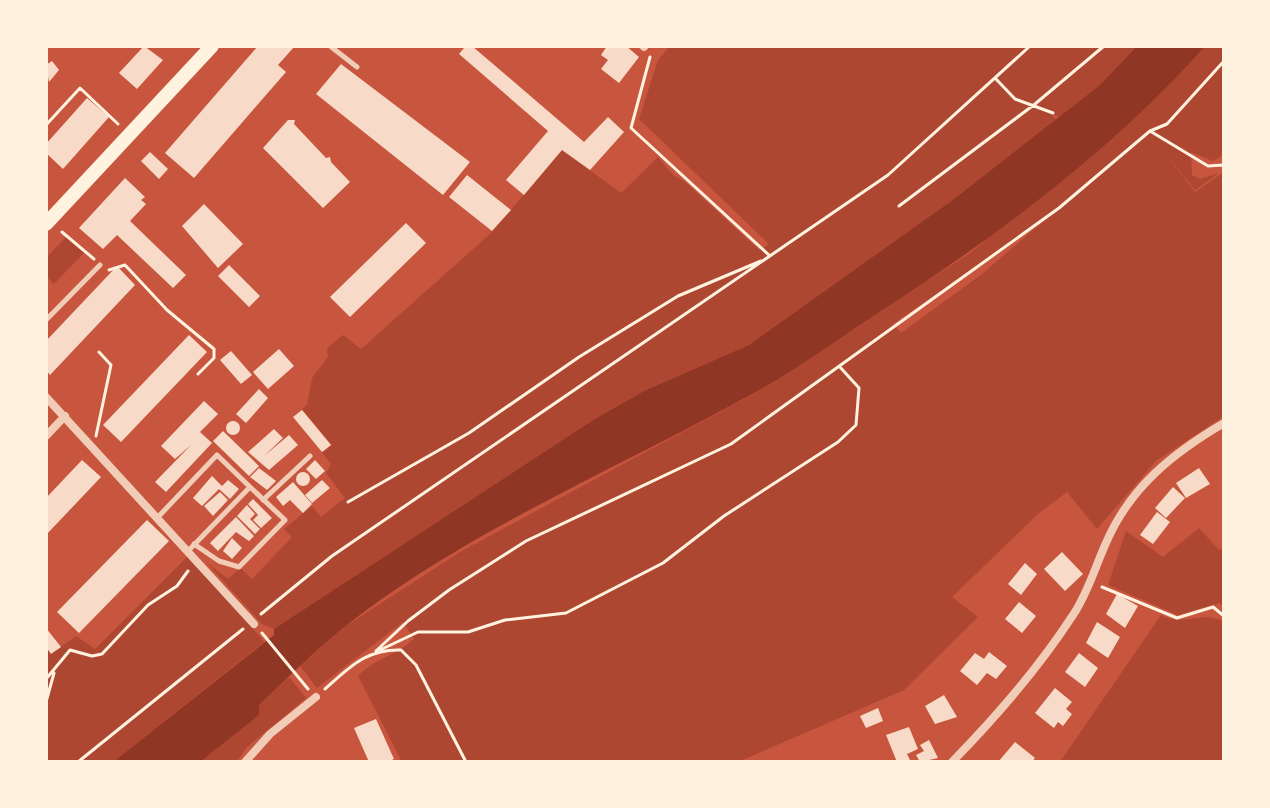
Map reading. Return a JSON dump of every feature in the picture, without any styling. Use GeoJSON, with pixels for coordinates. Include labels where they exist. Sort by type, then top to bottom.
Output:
{"type":"FeatureCollection","features":[{"type":"Feature","properties":{"kind":"main road"},"geometry":{"type":"LineString","coordinates":[[46,224],[212,46]]}},
{"type":"Feature","properties":{"kind":"street"},"geometry":{"type":"LineString","coordinates":[[46,397],[193,550],[252,623]]}},
{"type":"Feature","properties":{"kind":"street"},"geometry":{"type":"LineString","coordinates":[[46,436],[65,416]]}},
{"type":"Feature","properties":{"kind":"street"},"geometry":{"type":"LineString","coordinates":[[952,762],[1014,697],[1075,613],[1121,510],[1140,486],[1161,465],[1224,423]]}},
{"type":"Feature","properties":{"kind":"street"},"geometry":{"type":"LineString","coordinates":[[245,762],[270,734],[315,696]]}},
{"type":"Feature","properties":{"kind":"lane"},"geometry":{"type":"LineString","coordinates":[[330,46],[357,67]]}},
{"type":"Feature","properties":{"kind":"lane"},"geometry":{"type":"LineString","coordinates":[[46,320],[100,265]]}},
{"type":"Feature","properties":{"kind":"lane"},"geometry":{"type":"LineString","coordinates":[[158,517],[217,455],[285,520],[239,567],[193,550],[250,487]]}},
{"type":"Feature","properties":{"kind":"lane"},"geometry":{"type":"LineString","coordinates":[[263,500],[310,456]]}},
{"type":"Feature","properties":{"kind":"path"},"geometry":{"type":"LineString","coordinates":[[645,46],[652,59],[631,128],[771,256]]}},
{"type":"Feature","properties":{"kind":"path"},"geometry":{"type":"LineString","coordinates":[[78,762],[332,556],[656,331],[888,175],[1030,46]]}},
{"type":"Feature","properties":{"kind":"path"},"geometry":{"type":"LineString","coordinates":[[899,206],[1035,104],[1104,46]]}},
{"type":"Feature","properties":{"kind":"path"},"geometry":{"type":"LineString","coordinates":[[376,651],[408,621],[449,590],[526,541],[731,444],[1059,208],[1150,131],[1167,124],[1224,61]]}},
{"type":"Feature","properties":{"kind":"path"},"geometry":{"type":"LineString","coordinates":[[995,79],[1015,99],[1053,113]]}},
{"type":"Feature","properties":{"kind":"path"},"geometry":{"type":"LineString","coordinates":[[46,125],[80,88],[121,127]]}},
{"type":"Feature","properties":{"kind":"path"},"geometry":{"type":"LineString","coordinates":[[1150,131],[1208,166],[1224,165]]}},
{"type":"Feature","properties":{"kind":"path"},"geometry":{"type":"LineString","coordinates":[[62,232],[107,271],[125,265],[167,310],[214,349],[214,358],[198,374]]}},
{"type":"Feature","properties":{"kind":"path"},"geometry":{"type":"LineString","coordinates":[[348,502],[469,433],[579,357],[678,296],[771,256]]}},
{"type":"Feature","properties":{"kind":"path"},"geometry":{"type":"LineString","coordinates":[[93,448],[111,365],[99,352]]}},
{"type":"Feature","properties":{"kind":"path"},"geometry":{"type":"LineString","coordinates":[[252,623],[315,696],[360,657],[418,632],[468,632],[505,620],[566,613],[663,563],[791,471],[838,442],[856,425],[859,388],[839,366]]}},
{"type":"Feature","properties":{"kind":"path"},"geometry":{"type":"LineString","coordinates":[[46,679],[70,650],[92,656],[102,654],[148,605],[177,586],[193,550]]}},
{"type":"Feature","properties":{"kind":"path"},"geometry":{"type":"LineString","coordinates":[[1111,591],[1177,618],[1213,607],[1224,616]]}},
{"type":"Feature","properties":{"kind":"path"},"geometry":{"type":"LineString","coordinates":[[376,651],[401,650],[408,654],[466,762]]}},
{"type":"Feature","properties":{"kind":"path"},"geometry":{"type":"LineString","coordinates":[[46,702],[54,673]]}},
{"type":"Feature","properties":{"kind":"shaded area"},"geometry":{"type":"Polygon","coordinates":[[[670,46],[1137,46],[1100,85],[1059,117],[1051,113],[1056,120],[895,244],[749,345],[644,391],[593,420],[274,629],[262,624],[207,563],[228,579],[240,568],[252,579],[292,537],[284,529],[312,506],[321,517],[345,498],[326,473],[331,464],[322,453],[332,445],[302,409],[307,405],[312,378],[328,357],[327,348],[343,335],[361,349],[490,234],[562,150],[621,193],[658,157],[674,176],[683,180],[759,250],[769,244],[639,119],[658,60],[670,46]]]}},
{"type":"Feature","properties":{"kind":"shaded area"},"geometry":{"type":"Polygon","coordinates":[[[1137,46],[1205,46],[1171,83],[1094,154],[969,252],[769,384],[542,503],[438,562],[389,594],[321,646],[259,705],[259,715],[200,762],[113,762],[274,635],[274,629],[593,420],[644,391],[749,345],[950,202],[1100,85],[1137,46]]]}},
{"type":"Feature","properties":{"kind":"shaded area"},"geometry":{"type":"Polygon","coordinates":[[[1205,46],[1224,46],[1224,155],[1213,161],[1191,152],[1192,175],[1200,179],[1219,173],[1195,190],[1156,142],[1195,192],[1224,172],[1224,416],[1156,461],[1097,529],[1067,492],[1039,513],[952,597],[978,617],[904,690],[738,762],[402,762],[358,676],[414,639],[403,622],[317,688],[300,666],[343,628],[460,552],[755,393],[970,253],[1121,129],[1205,46]],[[1059,208],[893,324],[901,333],[982,274],[1059,208]]]}},
{"type":"Feature","properties":{"kind":"shaded area"},"geometry":{"type":"Polygon","coordinates":[[[66,237],[84,253],[54,284],[46,276],[46,258],[66,237]]]}},
{"type":"Feature","properties":{"kind":"shaded area"},"geometry":{"type":"Polygon","coordinates":[[[1199,528],[1219,550],[1224,547],[1224,606],[1219,603],[1178,615],[1108,585],[1126,531],[1163,557],[1199,528]]]}},
{"type":"Feature","properties":{"kind":"shaded area"},"geometry":{"type":"Polygon","coordinates":[[[192,552],[264,642],[113,762],[46,762],[46,647],[52,653],[76,636],[95,649],[192,552]]]}},
{"type":"Feature","properties":{"kind":"shaded area"},"geometry":{"type":"Polygon","coordinates":[[[1161,615],[1177,620],[1208,617],[1224,622],[1224,762],[1060,762],[1161,615]]]}},
{"type":"Feature","properties":{"kind":"shaded area"},"geometry":{"type":"Polygon","coordinates":[[[289,677],[306,698],[247,747],[236,762],[200,762],[259,715],[259,705],[289,677]]]}},
{"type":"Feature","properties":{"kind":"building"},"geometry":{"type":"Polygon","coordinates":[[[144,46],[163,60],[137,89],[119,73],[144,46]]]}},
{"type":"Feature","properties":{"kind":"building"},"geometry":{"type":"Polygon","coordinates":[[[258,46],[295,46],[278,65],[286,72],[194,178],[165,153],[258,46]]]}},
{"type":"Feature","properties":{"kind":"building"},"geometry":{"type":"Polygon","coordinates":[[[462,46],[472,46],[584,142],[608,117],[624,132],[590,170],[562,150],[524,195],[506,180],[548,131],[459,54],[464,48],[462,46]]]}},
{"type":"Feature","properties":{"kind":"building"},"geometry":{"type":"Polygon","coordinates":[[[607,46],[626,46],[639,57],[619,83],[601,69],[608,60],[601,55],[607,46]]]}},
{"type":"Feature","properties":{"kind":"building"},"geometry":{"type":"Polygon","coordinates":[[[52,61],[59,70],[49,82],[46,65],[52,61]]]}},
{"type":"Feature","properties":{"kind":"building"},"geometry":{"type":"Polygon","coordinates":[[[341,64],[470,162],[443,195],[316,94],[341,64]]]}},
{"type":"Feature","properties":{"kind":"building"},"geometry":{"type":"Polygon","coordinates":[[[87,98],[109,117],[63,169],[46,153],[46,144],[87,98]]]}},
{"type":"Feature","properties":{"kind":"building"},"geometry":{"type":"Polygon","coordinates":[[[288,120],[295,120],[294,124],[326,158],[330,157],[350,182],[323,208],[263,148],[288,120]]]}},
{"type":"Feature","properties":{"kind":"building"},"geometry":{"type":"Polygon","coordinates":[[[150,152],[168,169],[159,179],[141,161],[150,152]]]}},
{"type":"Feature","properties":{"kind":"building"},"geometry":{"type":"Polygon","coordinates":[[[467,175],[511,210],[492,231],[449,197],[467,175]]]}},
{"type":"Feature","properties":{"kind":"building"},"geometry":{"type":"Polygon","coordinates":[[[125,178],[145,197],[141,200],[146,204],[130,221],[186,275],[173,288],[117,235],[103,249],[79,228],[125,178]]]}},
{"type":"Feature","properties":{"kind":"building"},"geometry":{"type":"Polygon","coordinates":[[[204,204],[243,244],[218,268],[182,226],[204,204]]]}},
{"type":"Feature","properties":{"kind":"building"},"geometry":{"type":"Polygon","coordinates":[[[406,223],[426,243],[350,317],[330,297],[406,223]]]}},
{"type":"Feature","properties":{"kind":"building"},"geometry":{"type":"Polygon","coordinates":[[[229,265],[260,296],[249,307],[218,276],[229,265]]]}},
{"type":"Feature","properties":{"kind":"building"},"geometry":{"type":"Polygon","coordinates":[[[117,266],[135,285],[50,375],[46,370],[46,341],[117,266]]]}},
{"type":"Feature","properties":{"kind":"building"},"geometry":{"type":"Polygon","coordinates":[[[189,335],[207,352],[121,442],[103,425],[189,335]]]}},
{"type":"Feature","properties":{"kind":"building"},"geometry":{"type":"Polygon","coordinates":[[[279,349],[294,366],[268,389],[253,372],[279,349]]]}},
{"type":"Feature","properties":{"kind":"building"},"geometry":{"type":"Polygon","coordinates":[[[231,351],[252,375],[241,384],[220,360],[231,351]]]}},
{"type":"Feature","properties":{"kind":"building"},"geometry":{"type":"Polygon","coordinates":[[[259,389],[268,398],[246,423],[236,414],[259,389]]]}},
{"type":"Feature","properties":{"kind":"building"},"geometry":{"type":"Polygon","coordinates":[[[204,401],[218,414],[200,432],[212,443],[166,492],[155,482],[191,445],[175,459],[161,446],[204,401]]]}},
{"type":"Feature","properties":{"kind":"building"},"geometry":{"type":"Polygon","coordinates":[[[302,410],[331,445],[322,452],[293,417],[302,410]]]}},
{"type":"Feature","properties":{"kind":"building"},"geometry":{"type":"Polygon","coordinates":[[[233,421],[240,428],[233,435],[226,428],[233,421]]]}},
{"type":"Feature","properties":{"kind":"building"},"geometry":{"type":"Polygon","coordinates":[[[274,429],[283,438],[264,456],[289,435],[298,445],[269,470],[248,452],[274,429]]]}},
{"type":"Feature","properties":{"kind":"building"},"geometry":{"type":"Polygon","coordinates":[[[223,431],[259,466],[249,476],[213,441],[223,431]]]}},
{"type":"Feature","properties":{"kind":"building"},"geometry":{"type":"Polygon","coordinates":[[[82,460],[101,477],[46,535],[46,498],[82,460]]]}},
{"type":"Feature","properties":{"kind":"building"},"geometry":{"type":"Polygon","coordinates":[[[315,460],[325,471],[316,479],[306,469],[315,460]]]}},
{"type":"Feature","properties":{"kind":"building"},"geometry":{"type":"Polygon","coordinates":[[[259,468],[276,481],[267,490],[250,477],[259,468]]]}},
{"type":"Feature","properties":{"kind":"building"},"geometry":{"type":"Polygon","coordinates":[[[1199,468],[1210,484],[1186,498],[1176,483],[1199,468]]]}},
{"type":"Feature","properties":{"kind":"building"},"geometry":{"type":"Polygon","coordinates":[[[303,472],[310,479],[303,486],[296,479],[303,472]]]}},
{"type":"Feature","properties":{"kind":"building"},"geometry":{"type":"Polygon","coordinates":[[[212,476],[222,486],[228,480],[239,489],[230,499],[219,489],[202,506],[193,498],[212,476]]]}},
{"type":"Feature","properties":{"kind":"building"},"geometry":{"type":"Polygon","coordinates":[[[322,480],[330,488],[312,503],[305,495],[322,480]]]}},
{"type":"Feature","properties":{"kind":"building"},"geometry":{"type":"Polygon","coordinates":[[[293,482],[312,504],[303,513],[290,500],[283,506],[276,497],[293,482]]]}},
{"type":"Feature","properties":{"kind":"building"},"geometry":{"type":"Polygon","coordinates":[[[1173,487],[1185,498],[1166,518],[1155,508],[1173,487]]]}},
{"type":"Feature","properties":{"kind":"building"},"geometry":{"type":"Polygon","coordinates":[[[220,492],[228,500],[213,516],[204,506],[220,492]]]}},
{"type":"Feature","properties":{"kind":"building"},"geometry":{"type":"Polygon","coordinates":[[[253,499],[272,518],[261,528],[253,520],[258,515],[248,504],[253,499]]]}},
{"type":"Feature","properties":{"kind":"building"},"geometry":{"type":"Polygon","coordinates":[[[247,505],[255,514],[250,519],[260,529],[255,534],[237,516],[247,505]]]}},
{"type":"Feature","properties":{"kind":"building"},"geometry":{"type":"Polygon","coordinates":[[[1157,512],[1170,522],[1153,544],[1140,535],[1157,512]]]}},
{"type":"Feature","properties":{"kind":"building"},"geometry":{"type":"Polygon","coordinates":[[[236,517],[254,536],[249,541],[236,532],[218,551],[210,543],[236,517]]]}},
{"type":"Feature","properties":{"kind":"building"},"geometry":{"type":"Polygon","coordinates":[[[147,520],[169,541],[79,633],[57,612],[147,520]]]}},
{"type":"Feature","properties":{"kind":"building"},"geometry":{"type":"Polygon","coordinates":[[[232,538],[242,548],[232,559],[223,551],[232,538]]]}},
{"type":"Feature","properties":{"kind":"building"},"geometry":{"type":"Polygon","coordinates":[[[1062,552],[1083,574],[1065,591],[1044,569],[1062,552]]]}},
{"type":"Feature","properties":{"kind":"building"},"geometry":{"type":"Polygon","coordinates":[[[1025,563],[1037,574],[1021,595],[1008,584],[1025,563]]]}},
{"type":"Feature","properties":{"kind":"building"},"geometry":{"type":"Polygon","coordinates":[[[1117,594],[1138,606],[1125,628],[1106,614],[1117,594]]]}},
{"type":"Feature","properties":{"kind":"building"},"geometry":{"type":"Polygon","coordinates":[[[1019,602],[1036,616],[1022,633],[1005,619],[1019,602]]]}},
{"type":"Feature","properties":{"kind":"building"},"geometry":{"type":"Polygon","coordinates":[[[1097,622],[1120,637],[1108,658],[1086,643],[1097,622]]]}},
{"type":"Feature","properties":{"kind":"building"},"geometry":{"type":"Polygon","coordinates":[[[46,628],[61,647],[51,654],[46,647],[46,628]]]}},
{"type":"Feature","properties":{"kind":"building"},"geometry":{"type":"Polygon","coordinates":[[[989,652],[1007,666],[996,679],[987,673],[977,685],[960,671],[975,653],[984,659],[989,652]]]}},
{"type":"Feature","properties":{"kind":"building"},"geometry":{"type":"Polygon","coordinates":[[[1079,653],[1098,668],[1085,687],[1065,672],[1079,653]]]}},
{"type":"Feature","properties":{"kind":"building"},"geometry":{"type":"Polygon","coordinates":[[[1055,688],[1072,702],[1066,709],[1072,714],[1063,726],[1058,722],[1054,728],[1035,713],[1055,688]]]}},
{"type":"Feature","properties":{"kind":"building"},"geometry":{"type":"Polygon","coordinates":[[[944,695],[957,717],[935,724],[925,706],[944,695]]]}},
{"type":"Feature","properties":{"kind":"building"},"geometry":{"type":"Polygon","coordinates":[[[878,708],[883,721],[866,728],[860,716],[878,708]]]}},
{"type":"Feature","properties":{"kind":"building"},"geometry":{"type":"Polygon","coordinates":[[[376,719],[394,759],[387,762],[369,762],[354,728],[376,719]]]}},
{"type":"Feature","properties":{"kind":"building"},"geometry":{"type":"Polygon","coordinates":[[[909,727],[918,749],[907,754],[910,760],[897,762],[886,735],[909,727]]]}},
{"type":"Feature","properties":{"kind":"building"},"geometry":{"type":"Polygon","coordinates":[[[929,740],[938,758],[920,762],[916,755],[924,751],[920,745],[929,740]]]}},
{"type":"Feature","properties":{"kind":"building"},"geometry":{"type":"Polygon","coordinates":[[[1015,742],[1035,758],[1032,762],[998,762],[1015,742]]]}}]}
